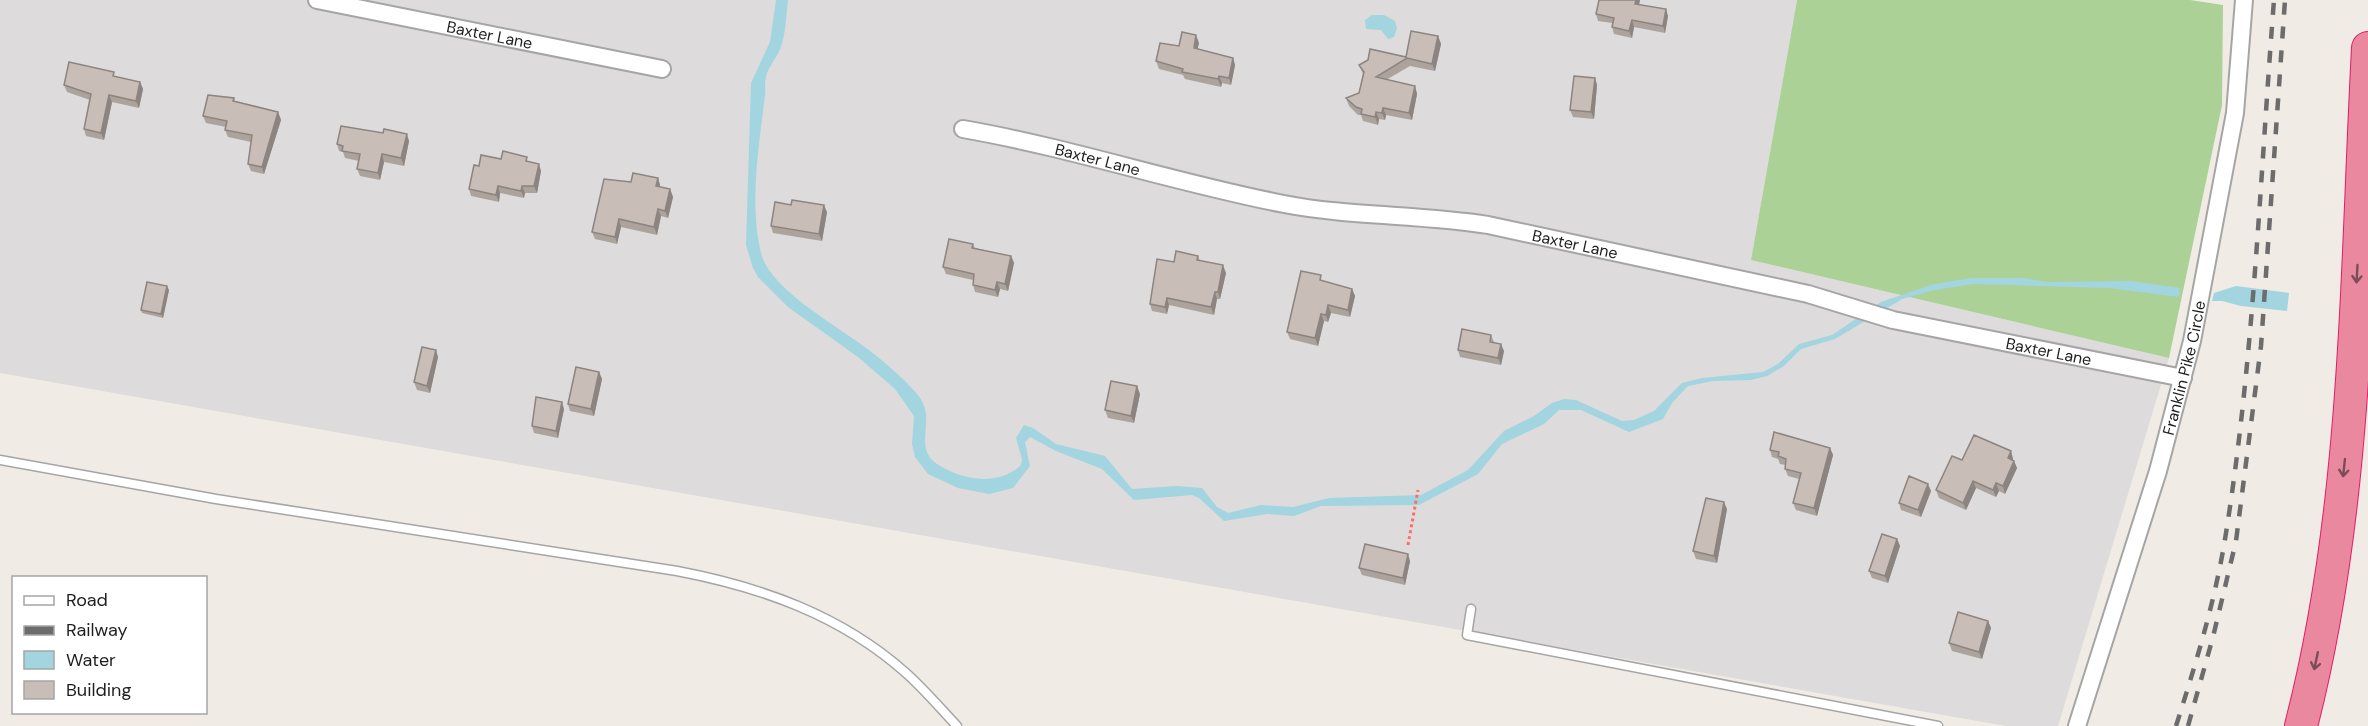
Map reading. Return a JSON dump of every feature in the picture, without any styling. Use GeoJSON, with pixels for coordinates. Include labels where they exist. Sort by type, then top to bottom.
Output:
{"type":"FeatureCollection","features":[{"type":"Feature","properties":{"kind":"highway"},"geometry":{"type":"LineString","coordinates":[[2301,726],[2322,630],[2343,480],[2351,378],[2368,48]]}},
{"type":"Feature","properties":{"kind":"street","name":"Baxter Lane"},"geometry":{"type":"LineString","coordinates":[[317,0],[662,69]]}},
{"type":"Feature","properties":{"kind":"street","name":"Franklin Pike Circle"},"geometry":{"type":"LineString","coordinates":[[2077,726],[2158,471],[2183,378],[2215,226],[2235,113],[2244,0]]}},
{"type":"Feature","properties":{"kind":"street","name":"Baxter Lane"},"geometry":{"type":"LineString","coordinates":[[963,129],[1072,152],[1169,178],[1284,204],[1323,210],[1438,218],[1488,225],[1797,292],[1878,316],[2183,378]]}},
{"type":"Feature","properties":{"kind":"lane"},"geometry":{"type":"LineString","coordinates":[[0,460],[216,499],[731,582],[786,600],[860,638],[905,672],[957,726]]}},
{"type":"Feature","properties":{"kind":"lane"},"geometry":{"type":"LineString","coordinates":[[1471,609],[1467,635],[1912,724],[1938,726]]}},
{"type":"Feature","properties":{"kind":"path"},"geometry":{"type":"LineString","coordinates":[[1408,545],[1418,490]]}},
{"type":"Feature","properties":{"kind":"shaded area"},"geometry":{"type":"Polygon","coordinates":[[[0,0],[1797,0],[1751,260],[2169,358],[2058,726],[2006,726],[0,373],[0,0]]]}},
{"type":"Feature","properties":{"kind":"green space"},"geometry":{"type":"Polygon","coordinates":[[[1797,0],[2190,0],[2223,5],[2222,105],[2169,358],[1751,260],[1797,0]]]}},
{"type":"Feature","properties":{"kind":"water"},"geometry":{"type":"Polygon","coordinates":[[[776,0],[788,0],[782,43],[768,70],[765,82],[755,194],[757,234],[761,253],[767,267],[793,295],[874,354],[917,394],[926,413],[925,441],[930,457],[947,470],[968,477],[991,479],[1012,472],[1021,465],[1022,459],[1016,438],[1024,425],[1033,428],[1056,444],[1105,456],[1132,489],[1177,486],[1202,488],[1217,507],[1228,513],[1261,505],[1293,507],[1329,498],[1421,495],[1468,470],[1504,431],[1534,416],[1552,403],[1564,399],[1576,400],[1622,421],[1634,420],[1654,411],[1682,383],[1702,378],[1763,372],[1778,364],[1799,344],[1832,335],[1881,302],[1934,284],[1972,278],[2023,278],[2047,282],[2131,281],[2180,288],[2179,297],[2109,288],[1974,284],[1935,290],[1902,299],[1835,339],[1801,349],[1784,366],[1767,376],[1751,380],[1713,381],[1688,386],[1672,403],[1663,419],[1629,432],[1581,410],[1559,410],[1544,424],[1502,444],[1478,474],[1419,505],[1321,506],[1294,516],[1267,514],[1224,521],[1199,498],[1192,495],[1134,500],[1102,469],[1056,451],[1030,437],[1025,442],[1030,466],[1013,488],[989,494],[958,488],[928,474],[915,457],[912,444],[914,416],[895,389],[858,357],[788,307],[758,277],[753,268],[746,245],[751,83],[770,42],[776,0]]]}},
{"type":"Feature","properties":{"kind":"water"},"geometry":{"type":"Polygon","coordinates":[[[1372,15],[1384,15],[1395,21],[1397,28],[1394,37],[1388,39],[1381,30],[1366,29],[1365,20],[1372,15]]]}},
{"type":"Feature","properties":{"kind":"water"},"geometry":{"type":"Polygon","coordinates":[[[2236,286],[2289,293],[2287,311],[2212,301],[2214,293],[2236,286]]]}},
{"type":"Feature","properties":{"kind":"building"},"geometry":{"type":"Polygon","coordinates":[[[1599,0],[1636,0],[1635,4],[1666,9],[1663,26],[1632,20],[1629,31],[1612,27],[1614,18],[1596,14],[1599,0]]]}},
{"type":"Feature","properties":{"kind":"building"},"geometry":{"type":"Polygon","coordinates":[[[1411,31],[1438,36],[1432,64],[1407,58],[1376,77],[1415,86],[1409,113],[1383,108],[1382,113],[1376,112],[1375,117],[1361,114],[1362,109],[1346,98],[1359,93],[1364,72],[1359,65],[1368,60],[1370,49],[1406,57],[1411,31]]]}},
{"type":"Feature","properties":{"kind":"building"},"geometry":{"type":"Polygon","coordinates":[[[1182,32],[1196,35],[1194,48],[1233,58],[1229,78],[1219,76],[1218,79],[1182,72],[1183,69],[1156,61],[1160,43],[1179,46],[1182,32]]]}},
{"type":"Feature","properties":{"kind":"building"},"geometry":{"type":"Polygon","coordinates":[[[69,62],[114,72],[113,76],[140,82],[136,101],[109,95],[101,133],[84,129],[91,94],[64,85],[69,62]]]}},
{"type":"Feature","properties":{"kind":"building"},"geometry":{"type":"Polygon","coordinates":[[[1574,76],[1595,78],[1591,112],[1570,110],[1574,76]]]}},
{"type":"Feature","properties":{"kind":"building"},"geometry":{"type":"Polygon","coordinates":[[[208,95],[234,98],[233,101],[278,112],[262,167],[248,164],[252,135],[225,130],[227,121],[203,116],[208,95]]]}},
{"type":"Feature","properties":{"kind":"building"},"geometry":{"type":"Polygon","coordinates":[[[341,126],[383,133],[384,129],[407,134],[401,158],[382,154],[378,173],[357,169],[360,154],[342,151],[343,146],[337,144],[341,126]]]}},
{"type":"Feature","properties":{"kind":"building"},"geometry":{"type":"Polygon","coordinates":[[[503,151],[527,157],[526,161],[539,164],[534,186],[522,186],[521,191],[498,186],[496,195],[469,189],[474,165],[479,166],[481,155],[501,159],[503,151]]]}},
{"type":"Feature","properties":{"kind":"building"},"geometry":{"type":"Polygon","coordinates":[[[633,173],[658,178],[656,186],[670,189],[665,211],[658,209],[654,227],[619,219],[615,237],[592,232],[604,179],[631,182],[633,173]]]}},
{"type":"Feature","properties":{"kind":"building"},"geometry":{"type":"Polygon","coordinates":[[[792,200],[824,205],[819,234],[771,226],[775,202],[791,205],[792,200]]]}},
{"type":"Feature","properties":{"kind":"building"},"geometry":{"type":"Polygon","coordinates":[[[949,239],[973,244],[972,248],[1011,256],[1005,284],[997,282],[995,290],[973,285],[974,274],[943,267],[949,239]]]}},
{"type":"Feature","properties":{"kind":"building"},"geometry":{"type":"Polygon","coordinates":[[[1176,251],[1198,256],[1197,260],[1223,265],[1218,292],[1215,292],[1211,307],[1167,298],[1165,307],[1150,304],[1157,259],[1174,262],[1176,251]]]}},
{"type":"Feature","properties":{"kind":"building"},"geometry":{"type":"Polygon","coordinates":[[[1301,271],[1321,275],[1320,280],[1352,289],[1348,310],[1328,305],[1326,315],[1321,314],[1315,338],[1287,332],[1301,271]]]}},
{"type":"Feature","properties":{"kind":"building"},"geometry":{"type":"Polygon","coordinates":[[[147,282],[167,286],[161,314],[141,310],[147,282]]]}},
{"type":"Feature","properties":{"kind":"building"},"geometry":{"type":"Polygon","coordinates":[[[1462,329],[1491,335],[1490,342],[1501,344],[1498,358],[1458,350],[1462,329]]]}},
{"type":"Feature","properties":{"kind":"building"},"geometry":{"type":"Polygon","coordinates":[[[422,347],[436,350],[427,386],[414,382],[422,347]]]}},
{"type":"Feature","properties":{"kind":"building"},"geometry":{"type":"Polygon","coordinates":[[[576,367],[599,372],[591,409],[568,404],[576,367]]]}},
{"type":"Feature","properties":{"kind":"building"},"geometry":{"type":"Polygon","coordinates":[[[1111,381],[1137,386],[1131,416],[1105,410],[1111,381]]]}},
{"type":"Feature","properties":{"kind":"building"},"geometry":{"type":"Polygon","coordinates":[[[536,397],[562,402],[556,431],[532,426],[536,397]]]}},
{"type":"Feature","properties":{"kind":"building"},"geometry":{"type":"Polygon","coordinates":[[[1774,432],[1830,448],[1814,508],[1793,503],[1801,473],[1785,469],[1786,459],[1778,456],[1779,452],[1770,450],[1774,432]]]}},
{"type":"Feature","properties":{"kind":"building"},"geometry":{"type":"Polygon","coordinates":[[[1974,435],[2011,451],[2008,458],[2014,461],[2003,486],[1996,483],[1993,490],[1973,481],[1963,503],[1936,490],[1952,456],[1962,460],[1974,435]]]}},
{"type":"Feature","properties":{"kind":"building"},"geometry":{"type":"Polygon","coordinates":[[[1909,476],[1928,484],[1918,510],[1899,503],[1909,476]]]}},
{"type":"Feature","properties":{"kind":"building"},"geometry":{"type":"Polygon","coordinates":[[[1706,498],[1724,502],[1714,556],[1693,551],[1706,498]]]}},
{"type":"Feature","properties":{"kind":"building"},"geometry":{"type":"Polygon","coordinates":[[[1882,534],[1897,539],[1885,576],[1869,571],[1882,534]]]}},
{"type":"Feature","properties":{"kind":"building"},"geometry":{"type":"Polygon","coordinates":[[[1365,544],[1408,554],[1403,578],[1359,568],[1365,544]]]}},
{"type":"Feature","properties":{"kind":"building"},"geometry":{"type":"Polygon","coordinates":[[[1958,612],[1988,621],[1979,652],[1949,643],[1958,612]]]}},
{"type":"Feature","properties":{"kind":"railway"},"geometry":{"type":"LineString","coordinates":[[2176,726],[2217,582],[2236,467],[2250,334],[2274,0]]}},
{"type":"Feature","properties":{"kind":"railway"},"geometry":{"type":"LineString","coordinates":[[2188,726],[2213,637],[2236,541],[2261,346],[2285,0]]}}]}
